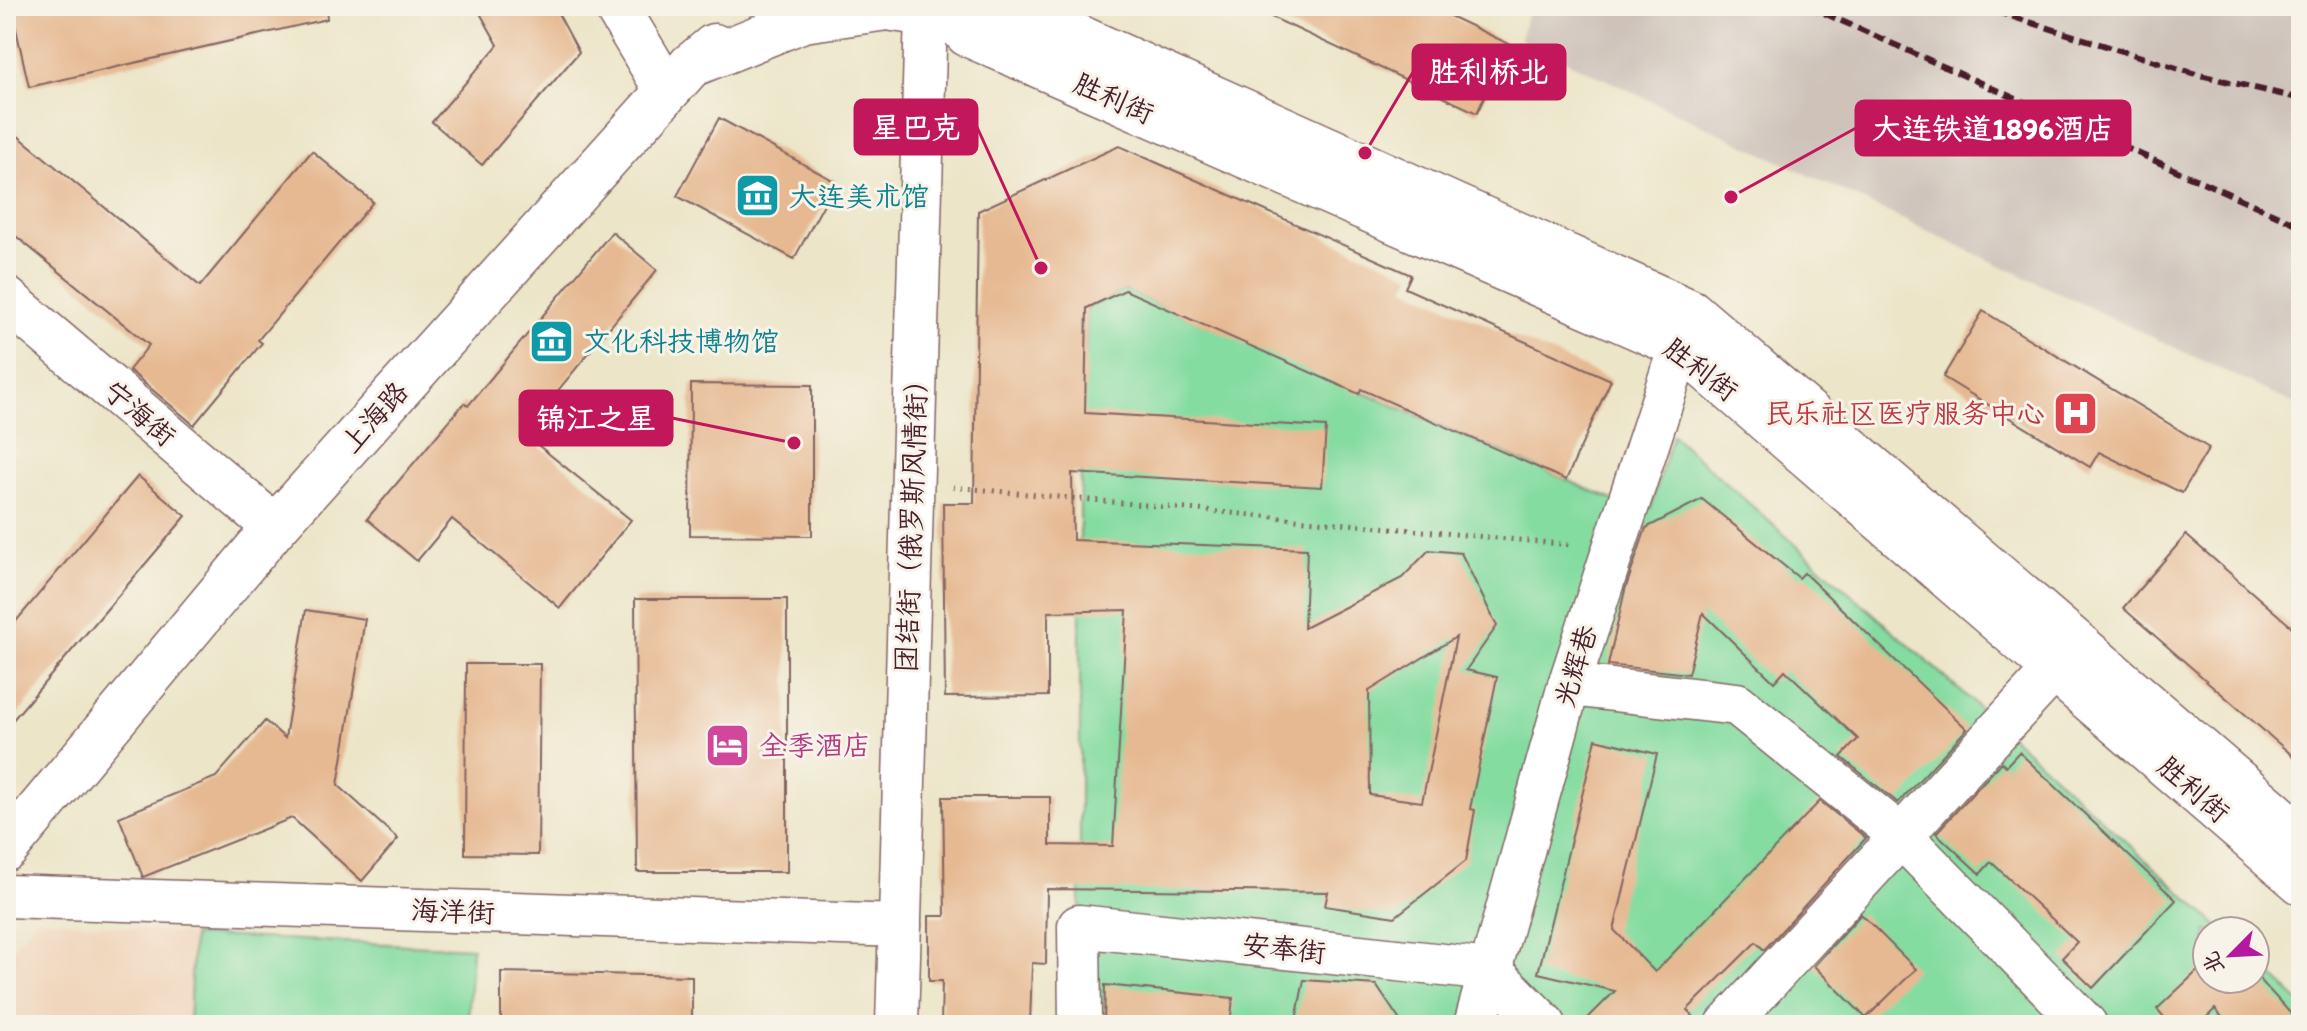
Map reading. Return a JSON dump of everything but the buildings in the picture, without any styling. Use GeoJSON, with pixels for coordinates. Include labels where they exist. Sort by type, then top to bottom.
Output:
{"type":"FeatureCollection","features":[{"type":"Feature","properties":{"kind":"main road"},"geometry":{"type":"LineString","coordinates":[[616,6],[679,78],[803,20],[887,8],[939,10]]}},
{"type":"Feature","properties":{"kind":"main road","name":"上海路"},"geometry":{"type":"LineString","coordinates":[[6,849],[275,527],[679,78],[762,6]]}},
{"type":"Feature","properties":{"kind":"main road","name":"胜利街"},"geometry":{"type":"LineString","coordinates":[[939,10],[1025,12],[1686,329],[2065,657],[2301,882]]}},
{"type":"Feature","properties":{"kind":"main road","name":"胜利街"},"geometry":{"type":"LineString","coordinates":[[939,10],[967,34],[1686,329]]}},
{"type":"Feature","properties":{"kind":"main road","name":"宁海街"},"geometry":{"type":"LineString","coordinates":[[6,299],[275,527]]}},
{"type":"Feature","properties":{"kind":"main road","name":"胜利街"},"geometry":{"type":"LineString","coordinates":[[2065,657],[2301,836]]}},
{"type":"Feature","properties":{"kind":"street","name":"团结街（俄罗斯风情街）"},"geometry":{"type":"LineString","coordinates":[[897,1025],[912,483],[939,10]]}},
{"type":"Feature","properties":{"kind":"street","name":"光辉巷"},"geometry":{"type":"LineString","coordinates":[[1475,1025],[1569,685],[1611,549],[1686,329]]}},
{"type":"Feature","properties":{"kind":"street"},"geometry":{"type":"LineString","coordinates":[[1727,1025],[2065,657]]}},
{"type":"Feature","properties":{"kind":"street"},"geometry":{"type":"LineString","coordinates":[[1569,685],[1737,704],[1901,836],[2086,1025]]}},
{"type":"Feature","properties":{"kind":"street","name":"海洋街"},"geometry":{"type":"LineString","coordinates":[[6,896],[900,926]]}},
{"type":"Feature","properties":{"kind":"street","name":"安奉街"},"geometry":{"type":"LineString","coordinates":[[1080,1025],[1079,926],[1490,970]]}},
{"type":"Feature","properties":{"kind":"street"},"geometry":{"type":"LineString","coordinates":[[1490,970],[1545,1025]]}},
{"type":"Feature","properties":{"kind":"path"},"geometry":{"type":"LineString","coordinates":[[912,483],[1611,549]]}},
{"type":"Feature","properties":{"kind":"shaded area"},"geometry":{"type":"Polygon","coordinates":[[[1530,6],[2301,6],[2301,407],[1520,39],[1530,6]]]}},
{"type":"Feature","properties":{"kind":"shaded area"},"geometry":{"type":"Polygon","coordinates":[[[38,918],[193,935],[472,948],[468,1025],[6,1025],[6,957],[38,918]]]}},
{"type":"Feature","properties":{"kind":"green space"},"geometry":{"type":"Polygon","coordinates":[[[1125,290],[1627,506],[1651,508],[1672,435],[2001,727],[2206,915],[2191,915],[2191,995],[2271,995],[2271,976],[2301,1003],[2301,1025],[1080,1025],[1080,498],[1087,308],[1125,290]]]}},
{"type":"Feature","properties":{"kind":"green space"},"geometry":{"type":"Polygon","coordinates":[[[193,935],[472,948],[468,1025],[189,1025],[193,935]]]}},
{"type":"Feature","properties":{"kind":"railway"},"geometry":{"type":"LineString","coordinates":[[1808,6],[2301,226]]}},
{"type":"Feature","properties":{"kind":"railway"},"geometry":{"type":"LineString","coordinates":[[1978,6],[2196,74],[2301,99]]}},
{"type":"Feature","properties":{"kind":"place","name":"胜利桥北"},"geometry":{"type":"Point","coordinates":[1365,153]}},
{"type":"Feature","properties":{"kind":"place","name":"大连美术馆"},"geometry":{"type":"Point","coordinates":[758,196]}},
{"type":"Feature","properties":{"kind":"place","name":"大连铁道1896酒店"},"geometry":{"type":"Point","coordinates":[1731,197]}},
{"type":"Feature","properties":{"kind":"place","name":"星巴克"},"geometry":{"type":"Point","coordinates":[1041,268]}},
{"type":"Feature","properties":{"kind":"place","name":"文化科技博物馆"},"geometry":{"type":"Point","coordinates":[552,341]}},
{"type":"Feature","properties":{"kind":"place","name":"民乐社区医疗服务中心"},"geometry":{"type":"Point","coordinates":[2076,413]}},
{"type":"Feature","properties":{"kind":"place","name":"锦江之星"},"geometry":{"type":"Point","coordinates":[794,443]}},
{"type":"Feature","properties":{"kind":"place","name":"全季酒店"},"geometry":{"type":"Point","coordinates":[728,745]}}]}
